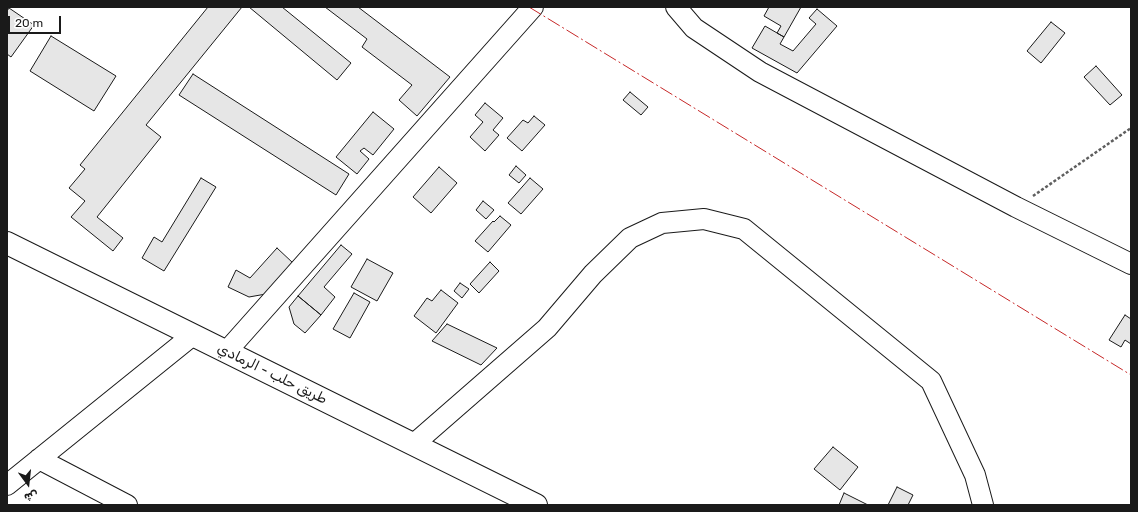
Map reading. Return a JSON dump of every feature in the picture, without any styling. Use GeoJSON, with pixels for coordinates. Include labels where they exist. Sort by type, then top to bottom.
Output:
{"type":"FeatureCollection","features":[{"type":"Feature","properties":{"kind":"highway","name":"طريق حلب - الرمادي"},"geometry":{"type":"LineString","coordinates":[[7,243],[536,505]]}},
{"type":"Feature","properties":{"kind":"street"},"geometry":{"type":"LineString","coordinates":[[227,351],[533,7]]}},
{"type":"Feature","properties":{"kind":"street"},"geometry":{"type":"LineString","coordinates":[[676,7],[694,28],[760,72],[1016,207],[1131,264]]}},
{"type":"Feature","properties":{"kind":"street"},"geometry":{"type":"LineString","coordinates":[[414,444],[547,328],[593,274],[630,238],[662,222],[704,219],[744,230],[931,381],[975,475],[983,505]]}},
{"type":"Feature","properties":{"kind":"street"},"geometry":{"type":"LineString","coordinates":[[7,485],[193,335]]}},
{"type":"Feature","properties":{"kind":"street"},"geometry":{"type":"LineString","coordinates":[[39,459],[127,505]]}},
{"type":"Feature","properties":{"kind":"path"},"geometry":{"type":"LineString","coordinates":[[1016,207],[1131,128]]}},
{"type":"Feature","properties":{"kind":"building"},"geometry":{"type":"Polygon","coordinates":[[[208,7],[242,7],[146,125],[161,137],[97,217],[123,238],[113,251],[71,217],[85,201],[69,188],[85,169],[80,165],[208,7]]]}},
{"type":"Feature","properties":{"kind":"building"},"geometry":{"type":"Polygon","coordinates":[[[249,7],[282,7],[351,63],[337,80],[249,7]]]}},
{"type":"Feature","properties":{"kind":"building"},"geometry":{"type":"Polygon","coordinates":[[[325,7],[358,7],[450,77],[417,116],[399,100],[412,85],[362,47],[367,39],[325,7]]]}},
{"type":"Feature","properties":{"kind":"building"},"geometry":{"type":"Polygon","coordinates":[[[769,7],[801,7],[784,37],[777,33],[781,26],[764,16],[769,7]]]}},
{"type":"Feature","properties":{"kind":"building"},"geometry":{"type":"Polygon","coordinates":[[[9,8],[34,25],[11,57],[7,54],[7,11],[9,8]]]}},
{"type":"Feature","properties":{"kind":"building"},"geometry":{"type":"Polygon","coordinates":[[[817,9],[837,26],[797,73],[752,48],[765,26],[784,37],[780,44],[793,51],[816,24],[809,18],[817,9]]]}},
{"type":"Feature","properties":{"kind":"building"},"geometry":{"type":"Polygon","coordinates":[[[1051,22],[1065,33],[1041,63],[1027,51],[1051,22]]]}},
{"type":"Feature","properties":{"kind":"building"},"geometry":{"type":"Polygon","coordinates":[[[51,36],[116,76],[94,111],[30,71],[51,36]]]}},
{"type":"Feature","properties":{"kind":"building"},"geometry":{"type":"Polygon","coordinates":[[[1096,66],[1122,95],[1110,105],[1084,77],[1096,66]]]}},
{"type":"Feature","properties":{"kind":"building"},"geometry":{"type":"Polygon","coordinates":[[[193,74],[349,174],[336,195],[179,95],[193,74]]]}},
{"type":"Feature","properties":{"kind":"building"},"geometry":{"type":"Polygon","coordinates":[[[630,92],[648,107],[641,115],[623,100],[630,92]]]}},
{"type":"Feature","properties":{"kind":"building"},"geometry":{"type":"Polygon","coordinates":[[[485,103],[503,118],[493,130],[499,135],[485,151],[470,137],[483,122],[475,115],[485,103]]]}},
{"type":"Feature","properties":{"kind":"building"},"geometry":{"type":"Polygon","coordinates":[[[373,112],[394,129],[373,155],[364,148],[360,151],[369,159],[357,174],[336,157],[373,112]]]}},
{"type":"Feature","properties":{"kind":"building"},"geometry":{"type":"Polygon","coordinates":[[[534,116],[545,125],[522,151],[507,138],[523,120],[528,123],[534,116]]]}},
{"type":"Feature","properties":{"kind":"building"},"geometry":{"type":"Polygon","coordinates":[[[516,166],[526,175],[519,183],[509,175],[516,166]]]}},
{"type":"Feature","properties":{"kind":"building"},"geometry":{"type":"Polygon","coordinates":[[[439,167],[457,183],[431,213],[413,197],[439,167]]]}},
{"type":"Feature","properties":{"kind":"building"},"geometry":{"type":"Polygon","coordinates":[[[201,178],[216,187],[164,271],[142,258],[154,237],[162,242],[201,178]]]}},
{"type":"Feature","properties":{"kind":"building"},"geometry":{"type":"Polygon","coordinates":[[[530,178],[543,189],[521,214],[508,203],[530,178]]]}},
{"type":"Feature","properties":{"kind":"building"},"geometry":{"type":"Polygon","coordinates":[[[483,201],[494,210],[486,219],[476,210],[483,201]]]}},
{"type":"Feature","properties":{"kind":"building"},"geometry":{"type":"Polygon","coordinates":[[[500,216],[511,225],[488,252],[475,241],[493,221],[494,222],[500,216]]]}},
{"type":"Feature","properties":{"kind":"building"},"geometry":{"type":"Polygon","coordinates":[[[341,245],[352,254],[324,287],[335,297],[321,315],[298,296],[341,245]]]}},
{"type":"Feature","properties":{"kind":"building"},"geometry":{"type":"Polygon","coordinates":[[[277,248],[293,263],[266,294],[249,297],[228,287],[236,270],[250,278],[277,248]]]}},
{"type":"Feature","properties":{"kind":"building"},"geometry":{"type":"Polygon","coordinates":[[[367,259],[393,273],[377,301],[351,287],[367,259]]]}},
{"type":"Feature","properties":{"kind":"building"},"geometry":{"type":"Polygon","coordinates":[[[490,262],[499,271],[479,293],[470,284],[490,262]]]}},
{"type":"Feature","properties":{"kind":"building"},"geometry":{"type":"Polygon","coordinates":[[[460,283],[469,289],[462,298],[454,291],[460,283]]]}},
{"type":"Feature","properties":{"kind":"building"},"geometry":{"type":"Polygon","coordinates":[[[441,290],[458,303],[436,333],[414,316],[427,298],[432,301],[441,290]]]}},
{"type":"Feature","properties":{"kind":"building"},"geometry":{"type":"Polygon","coordinates":[[[354,293],[370,302],[350,338],[333,329],[354,293]]]}},
{"type":"Feature","properties":{"kind":"building"},"geometry":{"type":"Polygon","coordinates":[[[298,296],[321,315],[305,333],[294,324],[289,307],[298,296]]]}},
{"type":"Feature","properties":{"kind":"building"},"geometry":{"type":"Polygon","coordinates":[[[1125,315],[1131,319],[1131,344],[1125,340],[1121,347],[1109,340],[1125,315]]]}},
{"type":"Feature","properties":{"kind":"building"},"geometry":{"type":"Polygon","coordinates":[[[447,324],[497,348],[481,365],[432,341],[447,324]]]}},
{"type":"Feature","properties":{"kind":"building"},"geometry":{"type":"Polygon","coordinates":[[[833,447],[858,467],[840,490],[814,469],[833,447]]]}},
{"type":"Feature","properties":{"kind":"building"},"geometry":{"type":"Polygon","coordinates":[[[897,487],[913,495],[908,505],[888,505],[897,487]]]}},
{"type":"Feature","properties":{"kind":"building"},"geometry":{"type":"Polygon","coordinates":[[[844,493],[868,505],[839,505],[844,493]]]}},
{"type":"Feature","properties":{"kind":"power"},"geometry":{"type":"LineString","coordinates":[[529,7],[1131,375]]}}]}
